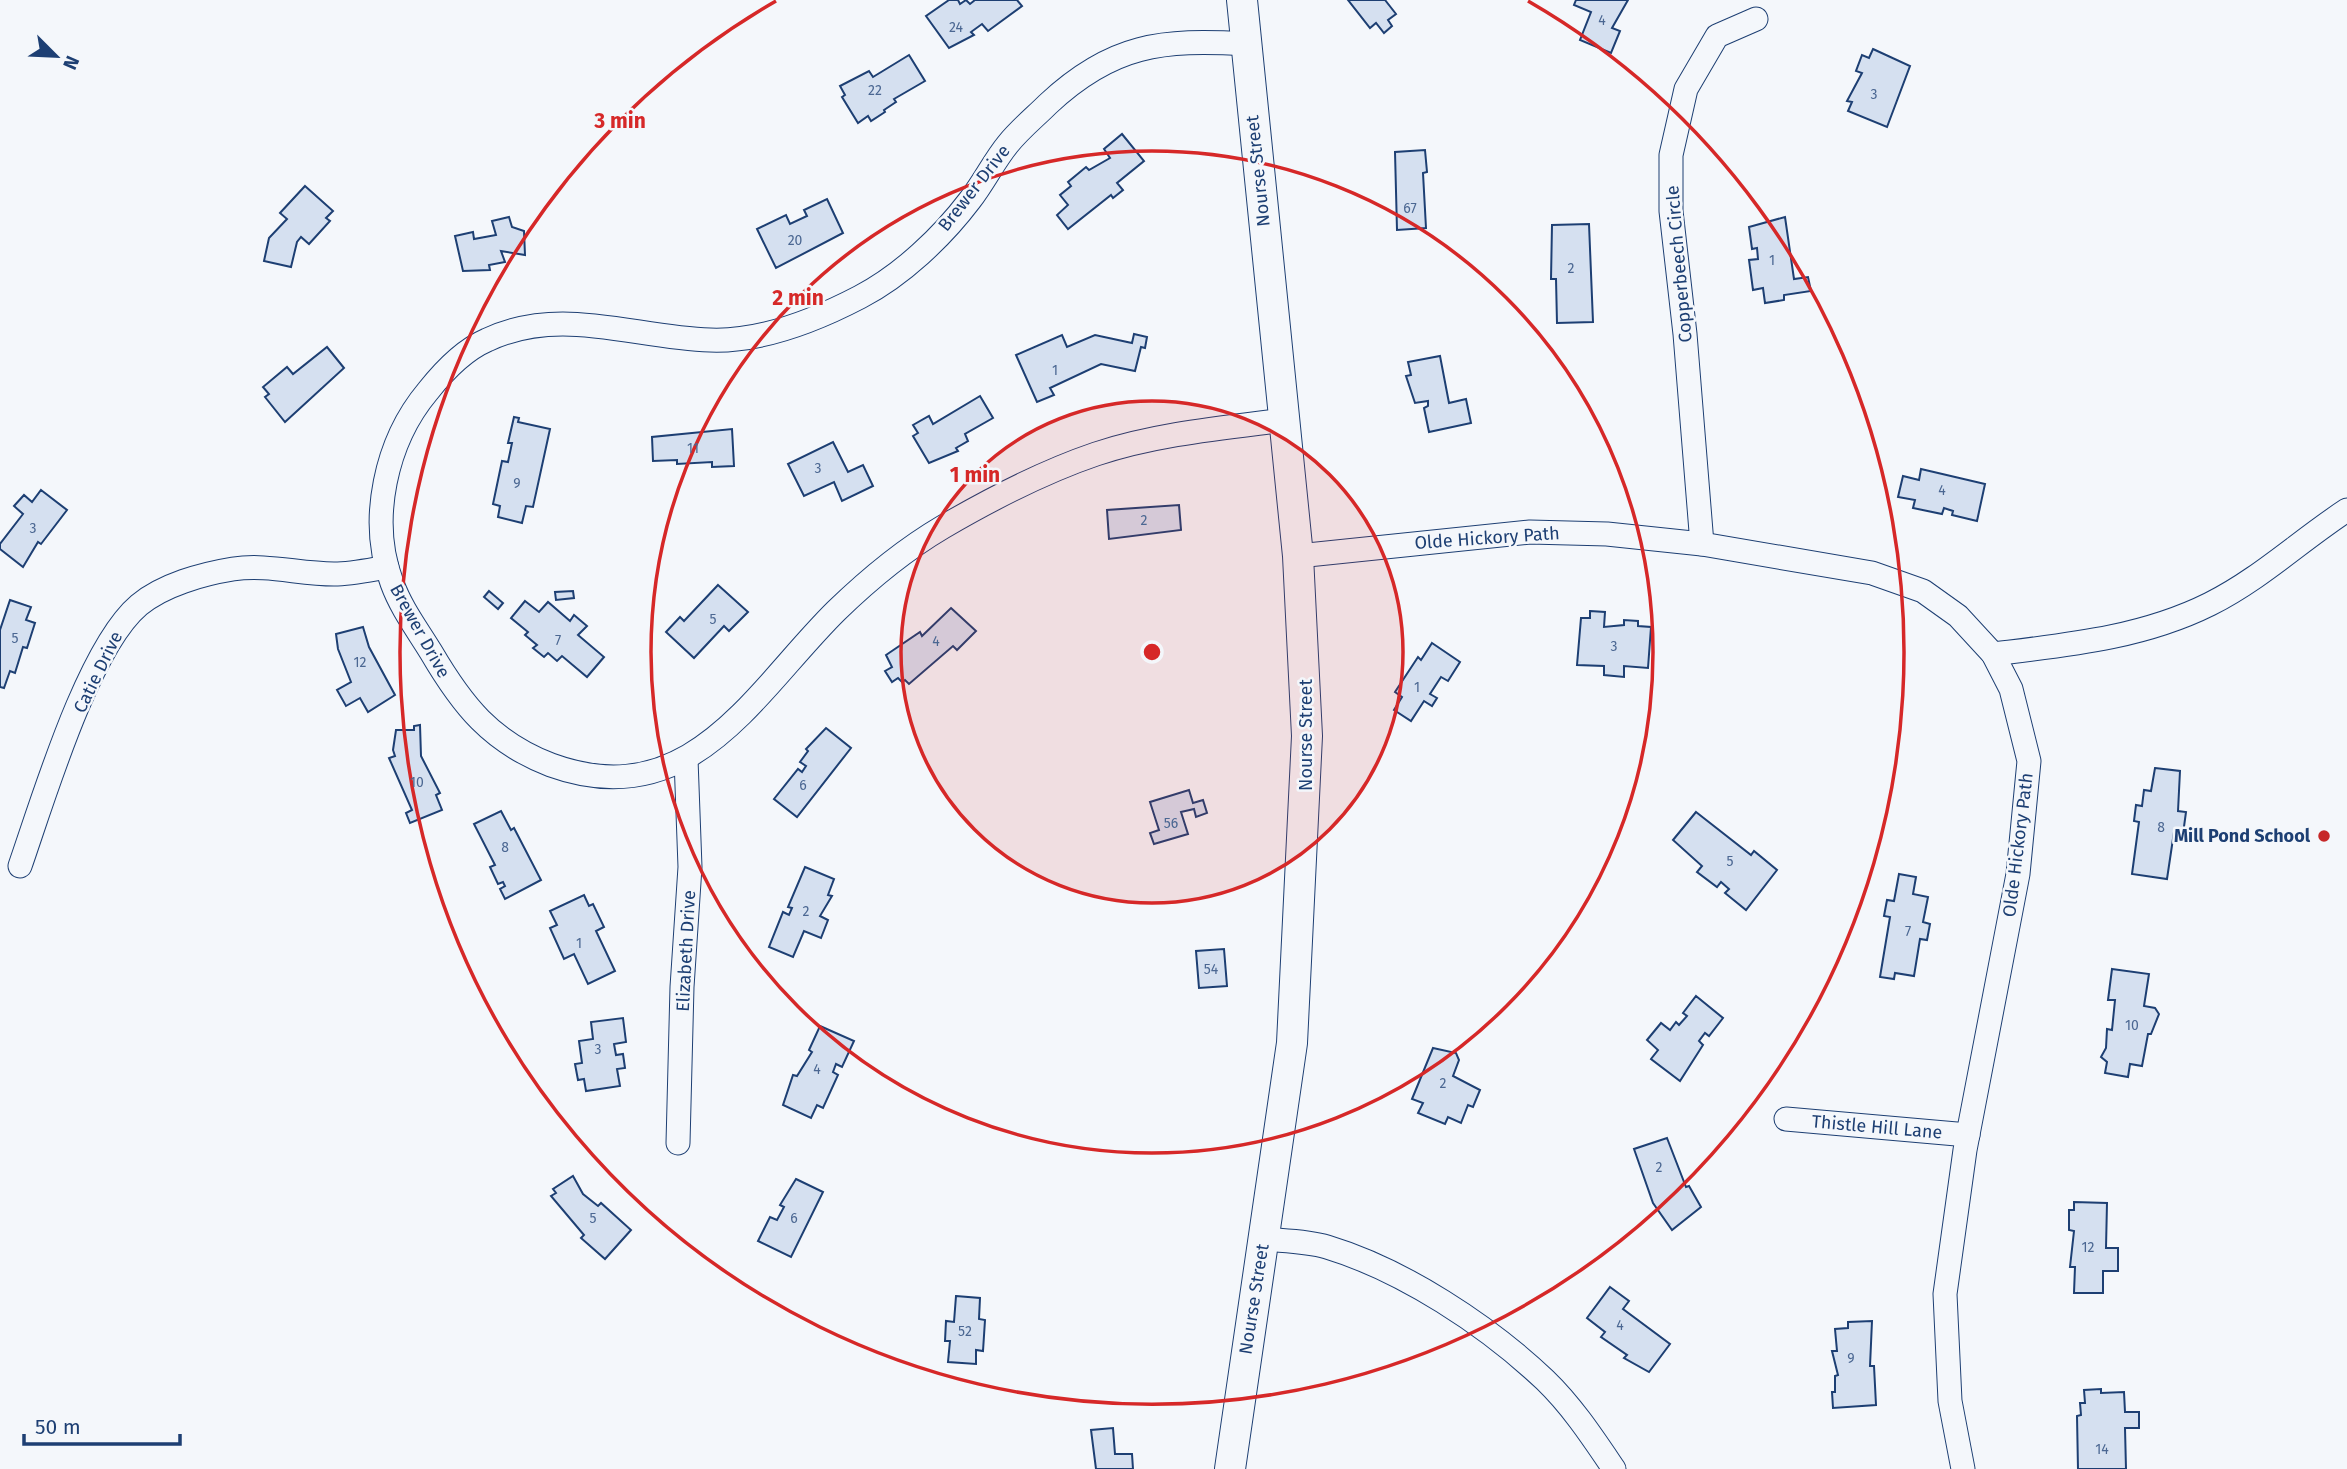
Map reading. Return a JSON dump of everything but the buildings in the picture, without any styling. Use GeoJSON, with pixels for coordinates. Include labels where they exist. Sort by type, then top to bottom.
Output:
{"type":"FeatureCollection","features":[{"type":"Feature","properties":{"kind":"main road","name":"Nourse Street"},"geometry":{"type":"LineString","coordinates":[[1230,1469],[1292,1043],[1305,839],[1307,702],[1298,556],[1242,0]]}},
{"type":"Feature","properties":{"kind":"street","name":"Copperbeech Circle"},"geometry":{"type":"LineString","coordinates":[[1702,544],[1685,334],[1671,211],[1671,155],[1686,89],[1717,36],[1756,19]]}},
{"type":"Feature","properties":{"kind":"street","name":"Brewer Drive"},"geometry":{"type":"LineString","coordinates":[[1246,44],[1170,44],[1136,51],[1090,69],[1014,137],[970,200],[913,259],[873,289],[827,313],[778,330],[733,339],[676,338],[575,322],[515,330],[478,345],[440,377],[401,431],[392,454],[383,503],[383,546],[387,567],[412,623],[462,704],[490,731],[521,751],[552,765],[595,774],[640,773],[686,759],[713,742],[836,611],[886,566],[941,528],[1030,481],[1097,454],[1168,437],[1285,420]]}},
{"type":"Feature","properties":{"kind":"street"},"geometry":{"type":"LineString","coordinates":[[1993,654],[2087,642],[2143,631],[2211,604],[2273,564],[2314,531],[2347,510]]}},
{"type":"Feature","properties":{"kind":"street"},"geometry":{"type":"LineString","coordinates":[[2314,531],[2347,532]]}},
{"type":"Feature","properties":{"kind":"street","name":"Olde Hickory Path"},"geometry":{"type":"LineString","coordinates":[[1298,556],[1530,532],[1607,534],[1702,544],[1872,573],[1923,591],[1958,616],[1993,654],[2011,689],[2029,761],[2018,874],[1968,1135],[1945,1294],[1950,1401],[1964,1469]]}},
{"type":"Feature","properties":{"kind":"street","name":"Catie Drive"},"geometry":{"type":"LineString","coordinates":[[20,866],[55,768],[100,660],[115,632],[138,606],[163,590],[230,569],[278,567],[334,574],[387,567]]}},
{"type":"Feature","properties":{"kind":"street","name":"Elizabeth Drive"},"geometry":{"type":"LineString","coordinates":[[678,1143],[682,987],[690,867],[686,759]]}},
{"type":"Feature","properties":{"kind":"street","name":"Thistle Hill Lane"},"geometry":{"type":"LineString","coordinates":[[1786,1119],[1968,1135]]}},
{"type":"Feature","properties":{"kind":"street"},"geometry":{"type":"LineString","coordinates":[[1263,1239],[1324,1246],[1360,1258],[1410,1283],[1493,1337],[1546,1381],[1584,1424],[1614,1469]]}},
{"type":"Feature","properties":{"kind":"place","name":"Mill Pond School"},"geometry":{"type":"Point","coordinates":[2324,836]}}]}
